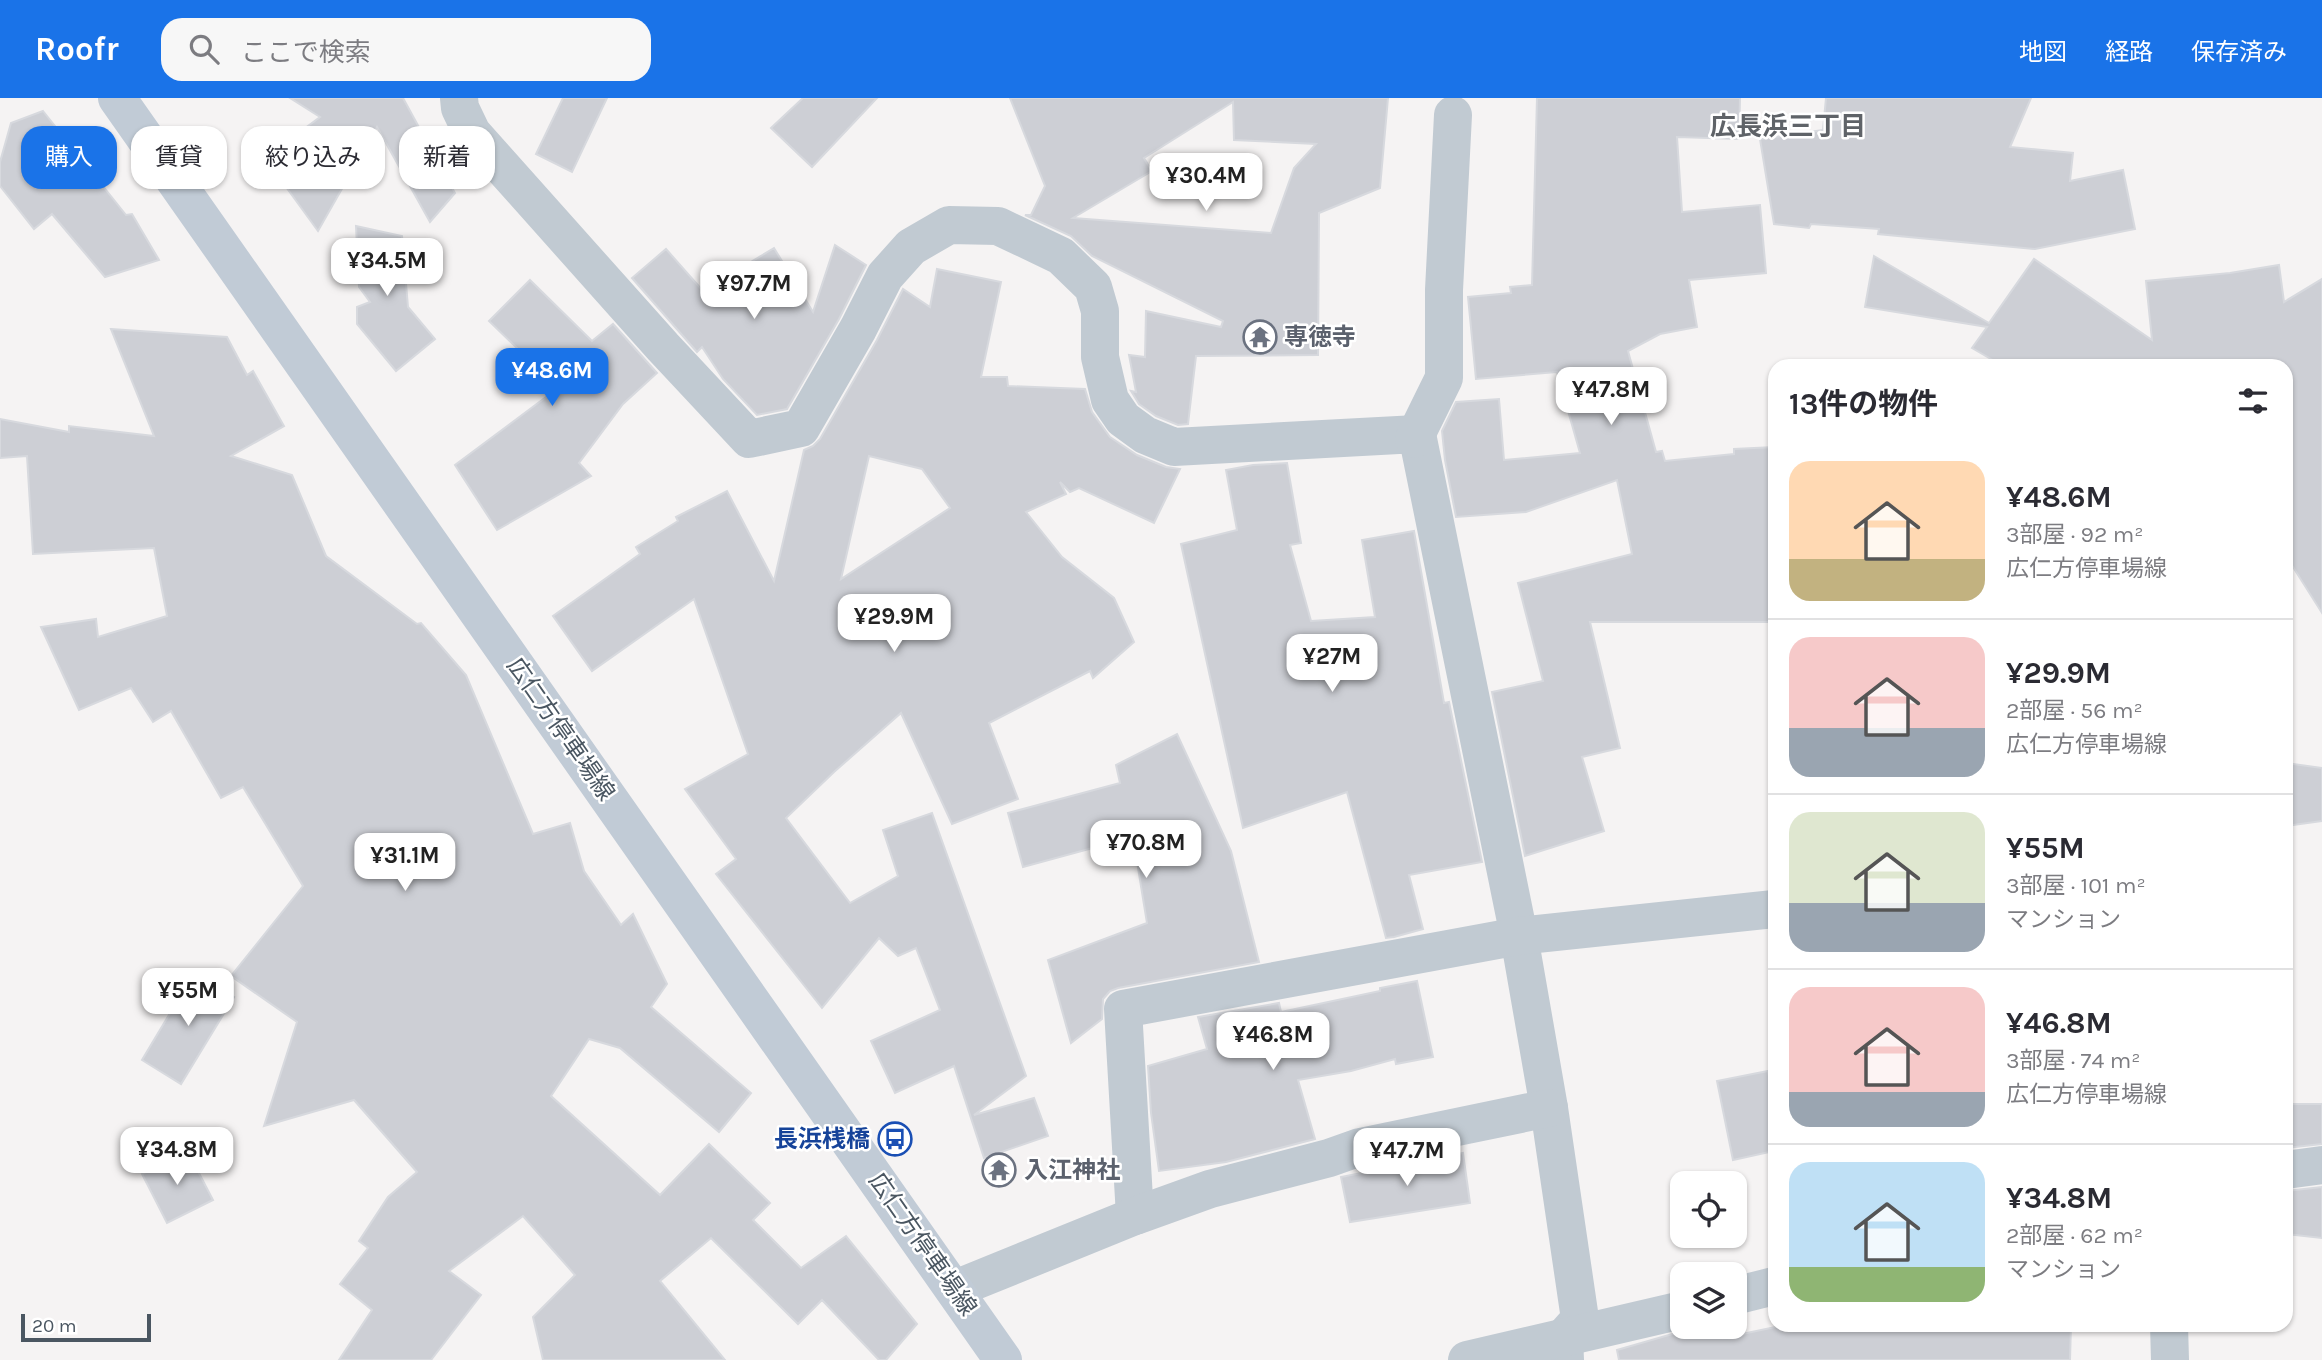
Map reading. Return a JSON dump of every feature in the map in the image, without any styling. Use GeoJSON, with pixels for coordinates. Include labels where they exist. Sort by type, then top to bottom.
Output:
{"type":"FeatureCollection","features":[{"type":"Feature","properties":{"kind":"main road","name":"広仁方停車場線"},"geometry":{"type":"LineString","coordinates":[[117,98],[1003,1360]]}},
{"type":"Feature","properties":{"kind":"street"},"geometry":{"type":"LineString","coordinates":[[459,98],[460,108],[472,133],[749,439],[801,428],[886,276],[911,247],[949,225],[998,226],[1061,256],[1093,287],[1100,311],[1100,357],[1110,400],[1122,419],[1145,435],[1174,447],[1415,437]]}},
{"type":"Feature","properties":{"kind":"street"},"geometry":{"type":"LineString","coordinates":[[1453,115],[1445,278],[1444,378],[1415,437],[1519,936],[1549,1108],[1580,1319],[1565,1348]]}},
{"type":"Feature","properties":{"kind":"street"},"geometry":{"type":"LineString","coordinates":[[1136,1216],[1124,1009],[1519,936],[1768,910]]}},
{"type":"Feature","properties":{"kind":"street"},"geometry":{"type":"LineString","coordinates":[[955,1289],[1210,1189],[1329,1158],[1360,1147],[1549,1108]]}},
{"type":"Feature","properties":{"kind":"street"},"geometry":{"type":"LineString","coordinates":[[2293,1170],[2322,1165]]}},
{"type":"Feature","properties":{"kind":"street"},"geometry":{"type":"LineString","coordinates":[[1747,1293],[1768,1288]]}},
{"type":"Feature","properties":{"kind":"street"},"geometry":{"type":"LineString","coordinates":[[1467,1360],[1565,1348],[1670,1314]]}},
{"type":"Feature","properties":{"kind":"street"},"geometry":{"type":"LineString","coordinates":[[2169,1332],[2170,1360]]}},
{"type":"Feature","properties":{"kind":"building"},"geometry":{"type":"Polygon","coordinates":[[[290,98],[403,98],[418,126],[399,126],[399,166],[385,141],[385,126],[308,126],[320,117],[290,98]]]}},
{"type":"Feature","properties":{"kind":"building"},"geometry":{"type":"Polygon","coordinates":[[[563,98],[607,98],[572,172],[536,154],[563,98]]]}},
{"type":"Feature","properties":{"kind":"building"},"geometry":{"type":"Polygon","coordinates":[[[803,98],[877,98],[812,167],[771,128],[803,98]]]}},
{"type":"Feature","properties":{"kind":"building"},"geometry":{"type":"Polygon","coordinates":[[[1010,98],[1388,98],[1380,188],[1319,213],[1318,355],[1196,356],[1188,424],[1178,425],[1156,416],[1139,404],[1131,391],[1136,392],[1129,355],[1145,357],[1146,311],[1221,327],[1223,321],[1092,256],[1071,236],[1025,215],[1031,215],[1045,186],[1010,98]],[[1233,102],[1144,158],[1152,171],[1073,218],[1271,233],[1294,168],[1316,144],[1234,140],[1233,102]]]}},
{"type":"Feature","properties":{"kind":"building"},"geometry":{"type":"Polygon","coordinates":[[[1537,98],[1740,98],[1739,139],[1677,137],[1682,212],[1760,205],[1766,273],[1689,280],[1697,327],[1660,334],[1628,351],[1656,452],[1662,451],[1665,461],[1734,454],[1734,449],[1768,447],[1768,622],[1590,622],[1620,748],[1582,757],[1604,831],[1525,856],[1492,692],[1543,681],[1518,583],[1632,554],[1617,480],[1526,512],[1456,517],[1442,431],[1456,402],[1499,399],[1504,460],[1580,453],[1557,372],[1476,379],[1468,297],[1511,293],[1510,287],[1532,285],[1537,98]]]}},
{"type":"Feature","properties":{"kind":"building"},"geometry":{"type":"Polygon","coordinates":[[[1826,98],[2031,98],[2010,147],[2073,153],[2070,181],[2123,170],[2135,229],[2035,249],[1878,234],[1879,229],[1811,224],[1809,228],[1774,224],[1760,139],[1823,130],[1826,98]]]}},
{"type":"Feature","properties":{"kind":"building"},"geometry":{"type":"Polygon","coordinates":[[[43,111],[55,126],[21,126],[21,189],[105,189],[126,215],[132,214],[159,260],[105,277],[52,214],[34,229],[0,186],[0,162],[11,123],[43,111]]]}},
{"type":"Feature","properties":{"kind":"building"},"geometry":{"type":"Polygon","coordinates":[[[288,189],[342,189],[318,231],[288,189]]]}},
{"type":"Feature","properties":{"kind":"building"},"geometry":{"type":"Polygon","coordinates":[[[412,189],[453,189],[455,193],[430,222],[412,189]]]}},
{"type":"Feature","properties":{"kind":"building"},"geometry":{"type":"Polygon","coordinates":[[[356,226],[402,236],[408,307],[435,339],[396,371],[357,324],[357,307],[370,302],[359,287],[356,226]]]}},
{"type":"Feature","properties":{"kind":"building"},"geometry":{"type":"Polygon","coordinates":[[[835,245],[866,265],[839,319],[787,409],[757,415],[723,379],[702,347],[697,352],[632,278],[666,249],[703,291],[774,248],[813,312],[835,245]]]}},
{"type":"Feature","properties":{"kind":"building"},"geometry":{"type":"Polygon","coordinates":[[[1874,256],[1989,323],[2034,259],[2152,340],[2146,281],[2279,265],[2284,302],[2322,279],[2322,613],[2293,567],[2293,359],[1991,359],[1972,348],[1987,327],[1865,307],[1874,256]]]}},
{"type":"Feature","properties":{"kind":"building"},"geometry":{"type":"Polygon","coordinates":[[[937,269],[1001,282],[981,377],[1007,377],[1008,386],[1085,389],[1092,412],[1110,437],[1137,455],[1166,467],[1180,469],[1154,523],[1079,488],[1070,492],[1060,482],[1066,494],[1026,512],[1062,557],[1114,598],[1134,642],[1093,678],[1090,671],[989,723],[1018,799],[952,824],[901,713],[786,818],[850,903],[898,876],[883,830],[932,813],[1026,1076],[974,1115],[1034,1098],[1048,1136],[984,1158],[954,1066],[895,1093],[871,1041],[940,1010],[916,948],[898,956],[879,938],[822,1008],[716,874],[736,859],[685,789],[748,754],[694,599],[592,671],[553,616],[640,554],[636,547],[678,521],[676,517],[727,491],[774,581],[804,450],[820,439],[903,289],[930,307],[937,269]],[[869,456],[841,579],[950,508],[922,469],[869,456]]]}},
{"type":"Feature","properties":{"kind":"building"},"geometry":{"type":"Polygon","coordinates":[[[530,280],[592,341],[613,324],[657,373],[623,404],[579,463],[591,476],[497,530],[455,465],[558,388],[489,321],[530,280]]]}},
{"type":"Feature","properties":{"kind":"building"},"geometry":{"type":"Polygon","coordinates":[[[111,329],[227,337],[247,375],[253,371],[284,426],[231,456],[292,475],[326,556],[417,624],[421,623],[466,675],[533,834],[570,823],[584,871],[621,925],[633,914],[667,984],[651,1007],[751,1093],[719,1132],[620,1048],[589,1039],[551,1096],[660,1195],[709,1144],[770,1203],[753,1220],[801,1268],[846,1236],[917,1324],[886,1360],[879,1360],[822,1300],[798,1324],[711,1238],[660,1281],[725,1360],[543,1360],[533,1317],[575,1275],[523,1216],[449,1271],[481,1295],[431,1360],[339,1360],[372,1310],[340,1284],[368,1248],[359,1241],[388,1197],[417,1172],[354,1100],[264,1126],[297,1022],[231,976],[303,886],[243,787],[221,798],[171,711],[153,722],[131,688],[79,710],[41,627],[96,619],[98,637],[167,616],[154,548],[33,554],[27,456],[0,458],[0,419],[69,432],[69,426],[154,436],[111,329]]]}},
{"type":"Feature","properties":{"kind":"building"},"geometry":{"type":"Polygon","coordinates":[[[1287,463],[1301,543],[1290,545],[1311,621],[1375,617],[1362,540],[1414,531],[1444,703],[1449,702],[1482,862],[1409,875],[1423,929],[1394,937],[1386,938],[1347,792],[1243,828],[1181,544],[1237,530],[1226,470],[1287,463]]]}},
{"type":"Feature","properties":{"kind":"building"},"geometry":{"type":"Polygon","coordinates":[[[1177,734],[1231,851],[1259,962],[1110,991],[1103,999],[1102,1019],[1071,1043],[1048,960],[1147,923],[1133,837],[1023,867],[1008,813],[1120,783],[1116,765],[1177,734]]]}},
{"type":"Feature","properties":{"kind":"building"},"geometry":{"type":"Polygon","coordinates":[[[2293,764],[2322,768],[2322,821],[2293,825],[2293,764]]]}},
{"type":"Feature","properties":{"kind":"building"},"geometry":{"type":"Polygon","coordinates":[[[194,973],[234,997],[181,1084],[142,1060],[194,973]]]}},
{"type":"Feature","properties":{"kind":"building"},"geometry":{"type":"Polygon","coordinates":[[[1417,981],[1433,1057],[1396,1064],[1395,1059],[1351,1071],[1298,1080],[1315,1139],[1226,1162],[1159,1171],[1148,1066],[1207,1049],[1198,1017],[1279,1003],[1281,1012],[1417,981]]]}},
{"type":"Feature","properties":{"kind":"building"},"geometry":{"type":"Polygon","coordinates":[[[1768,1071],[1768,1152],[1733,1160],[1717,1081],[1768,1071]]]}},
{"type":"Feature","properties":{"kind":"building"},"geometry":{"type":"Polygon","coordinates":[[[2293,1104],[2322,1104],[2322,1144],[2293,1147],[2293,1104]]]}},
{"type":"Feature","properties":{"kind":"building"},"geometry":{"type":"Polygon","coordinates":[[[188,1152],[213,1200],[167,1223],[142,1174],[188,1152]]]}},
{"type":"Feature","properties":{"kind":"building"},"geometry":{"type":"Polygon","coordinates":[[[1463,1153],[1470,1203],[1350,1222],[1341,1177],[1463,1153]]]}},
{"type":"Feature","properties":{"kind":"building"},"geometry":{"type":"Polygon","coordinates":[[[2322,1187],[2322,1238],[2293,1235],[2293,1190],[2322,1187]]]}},
{"type":"Feature","properties":{"kind":"building"},"geometry":{"type":"Polygon","coordinates":[[[1768,1329],[1768,1332],[2071,1332],[2070,1360],[1619,1360],[1617,1350],[1670,1335],[1670,1339],[1747,1339],[1747,1333],[1768,1329]]]}},
{"type":"Feature","properties":{"kind":"place","name":"専徳寺"},"geometry":{"type":"Point","coordinates":[1260,337]}},
{"type":"Feature","properties":{"kind":"place","name":"長浜桟橋"},"geometry":{"type":"Point","coordinates":[895,1139]}},
{"type":"Feature","properties":{"kind":"place","name":"入江神社"},"geometry":{"type":"Point","coordinates":[999,1170]}},
{"type":"Feature","properties":{"kind":"district","name":"広長浜三丁目"},"geometry":{"type":"Point","coordinates":[1788,126]}}]}
